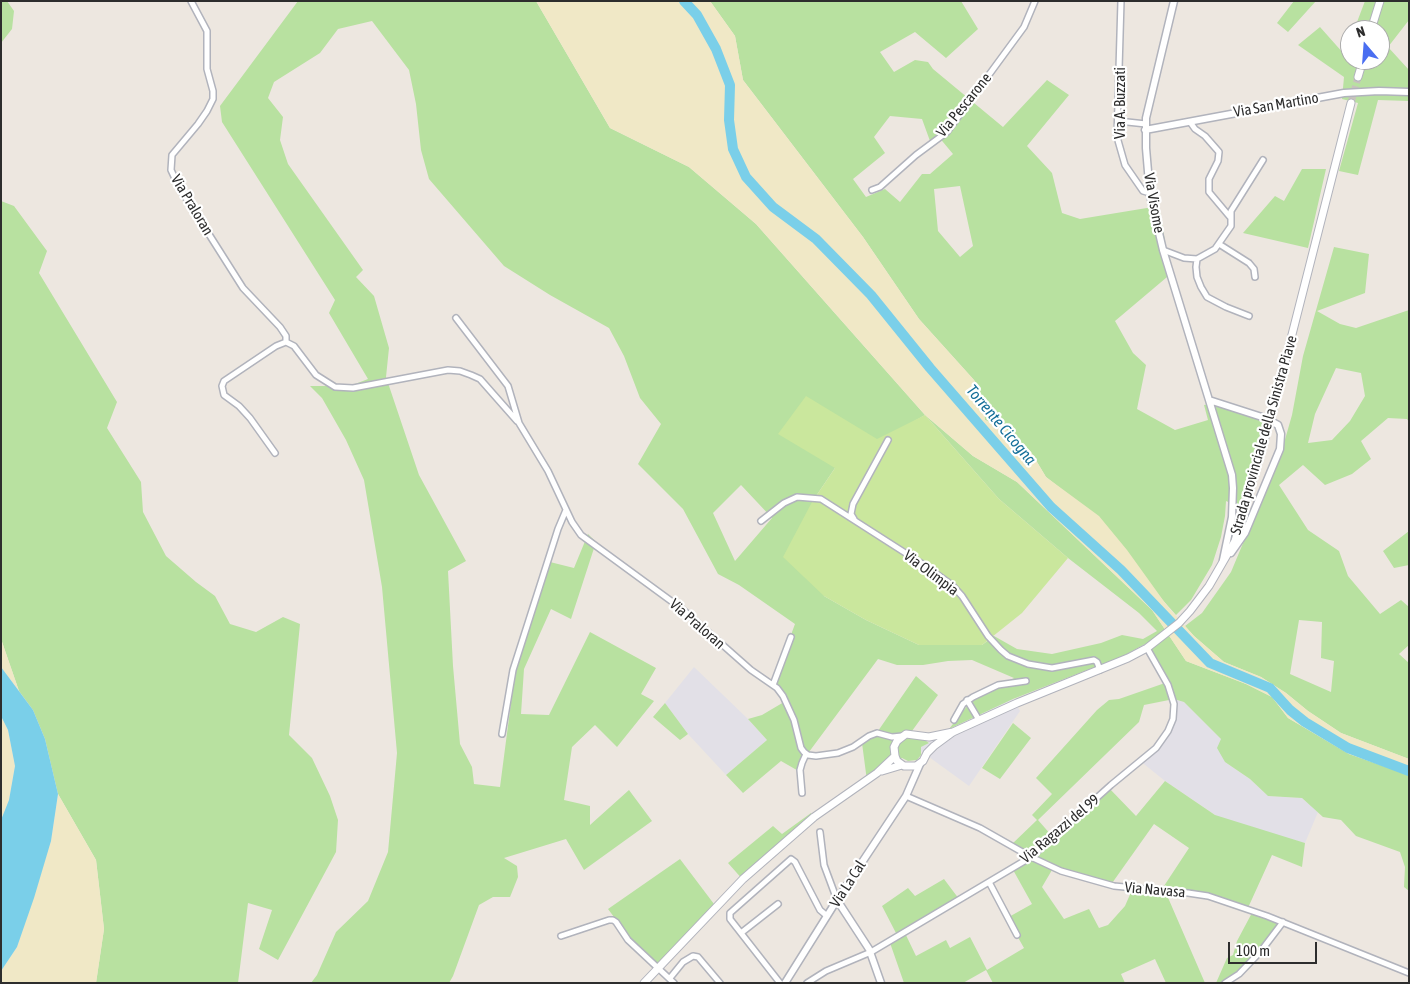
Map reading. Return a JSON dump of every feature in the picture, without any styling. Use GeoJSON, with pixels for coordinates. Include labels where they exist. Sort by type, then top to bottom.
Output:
{"type":"FeatureCollection","features":[{"type":"Feature","properties":{"kind":"main road"},"geometry":{"type":"LineString","coordinates":[[1374,20],[1380,1]]}},
{"type":"Feature","properties":{"kind":"main road"},"geometry":{"type":"LineString","coordinates":[[1358,77],[1360,70]]}},
{"type":"Feature","properties":{"kind":"main road","name":"Strada provinciale della Sinistra Piave"},"geometry":{"type":"LineString","coordinates":[[953,732],[1128,658],[1147,648],[1164,636],[1190,611],[1222,566],[1235,541],[1272,413],[1351,104]]}},
{"type":"Feature","properties":{"kind":"main road"},"geometry":{"type":"LineString","coordinates":[[904,766],[894,756],[894,747],[902,736],[911,734],[920,737],[932,737],[953,732]]}},
{"type":"Feature","properties":{"kind":"main road"},"geometry":{"type":"LineString","coordinates":[[876,773],[920,764],[934,746],[953,732]]}},
{"type":"Feature","properties":{"kind":"main road"},"geometry":{"type":"LineString","coordinates":[[920,737],[924,742],[927,753]]}},
{"type":"Feature","properties":{"kind":"main road"},"geometry":{"type":"LineString","coordinates":[[644,983],[717,905],[772,853],[814,817],[876,773],[894,756]]}},
{"type":"Feature","properties":{"kind":"street","name":"Via Praloran"},"geometry":{"type":"LineString","coordinates":[[190,1],[207,31],[207,69],[213,99],[198,124],[172,155],[171,170],[176,183],[244,288],[280,327],[286,336],[286,342],[294,346],[316,375],[335,387],[353,388],[448,370],[460,371],[480,379],[519,423],[548,471],[572,522],[581,534],[682,609],[751,670],[773,685],[783,696],[792,714],[801,748],[806,754]]}},
{"type":"Feature","properties":{"kind":"street","name":"Via Pescarone"},"geometry":{"type":"LineString","coordinates":[[872,190],[880,187],[916,155],[947,132],[1024,27],[1035,1]]}},
{"type":"Feature","properties":{"kind":"street","name":"Via A. Buzzati"},"geometry":{"type":"LineString","coordinates":[[1121,1],[1117,137],[1125,165],[1143,191],[1150,193]]}},
{"type":"Feature","properties":{"kind":"street","name":"Via Visome"},"geometry":{"type":"LineString","coordinates":[[1174,1],[1145,127],[1150,193],[1163,250],[1227,457],[1233,488],[1232,517],[1222,566]]}},
{"type":"Feature","properties":{"kind":"street","name":"Via San Martino"},"geometry":{"type":"LineString","coordinates":[[1145,127],[1190,122],[1352,92],[1409,92]]}},
{"type":"Feature","properties":{"kind":"street"},"geometry":{"type":"LineString","coordinates":[[1118,120],[1145,127]]}},
{"type":"Feature","properties":{"kind":"street"},"geometry":{"type":"LineString","coordinates":[[1190,122],[1219,152],[1218,161],[1209,179],[1208,192],[1230,217]]}},
{"type":"Feature","properties":{"kind":"street"},"geometry":{"type":"LineString","coordinates":[[1163,250],[1184,258],[1197,259],[1215,249],[1231,226],[1231,211],[1263,160]]}},
{"type":"Feature","properties":{"kind":"street"},"geometry":{"type":"LineString","coordinates":[[1219,244],[1250,263],[1255,277]]}},
{"type":"Feature","properties":{"kind":"street"},"geometry":{"type":"LineString","coordinates":[[1197,259],[1197,277],[1200,287],[1207,297],[1226,308],[1249,316]]}},
{"type":"Feature","properties":{"kind":"street","name":"Via Praloran"},"geometry":{"type":"LineString","coordinates":[[456,318],[508,386],[519,423]]}},
{"type":"Feature","properties":{"kind":"street"},"geometry":{"type":"LineString","coordinates":[[275,453],[250,418],[239,406],[224,396],[222,386],[224,381],[276,346],[286,342]]}},
{"type":"Feature","properties":{"kind":"street"},"geometry":{"type":"LineString","coordinates":[[1209,400],[1265,418],[1278,425],[1281,434],[1280,448],[1246,533],[1222,566]]}},
{"type":"Feature","properties":{"kind":"street"},"geometry":{"type":"LineString","coordinates":[[854,520],[851,514],[853,504],[888,440]]}},
{"type":"Feature","properties":{"kind":"street"},"geometry":{"type":"LineString","coordinates":[[761,521],[784,503],[797,497],[821,499],[854,520]]}},
{"type":"Feature","properties":{"kind":"street"},"geometry":{"type":"LineString","coordinates":[[502,734],[513,670],[558,529],[566,510]]}},
{"type":"Feature","properties":{"kind":"street","name":"Via Olimpia"},"geometry":{"type":"LineString","coordinates":[[854,520],[952,585],[962,596],[988,636],[1008,656],[1028,664],[1052,668],[1094,660],[1097,662],[1100,670]]}},
{"type":"Feature","properties":{"kind":"street"},"geometry":{"type":"LineString","coordinates":[[773,685],[791,637]]}},
{"type":"Feature","properties":{"kind":"street","name":"Via Ragazzi del 99"},"geometry":{"type":"LineString","coordinates":[[807,983],[826,971],[871,952],[1031,857],[1111,785],[1156,748],[1168,732],[1173,719],[1173,698],[1165,678],[1147,648]]}},
{"type":"Feature","properties":{"kind":"street"},"geometry":{"type":"LineString","coordinates":[[954,720],[967,700],[998,685],[1026,681]]}},
{"type":"Feature","properties":{"kind":"street"},"geometry":{"type":"LineString","coordinates":[[967,700],[979,720]]}},
{"type":"Feature","properties":{"kind":"street"},"geometry":{"type":"LineString","coordinates":[[883,734],[894,747]]}},
{"type":"Feature","properties":{"kind":"street"},"geometry":{"type":"LineString","coordinates":[[802,793],[801,766],[806,754],[819,756],[841,752],[853,747],[871,735],[902,736]]}},
{"type":"Feature","properties":{"kind":"street","name":"Via La Cal"},"geometry":{"type":"LineString","coordinates":[[785,983],[906,796],[920,764]]}},
{"type":"Feature","properties":{"kind":"street"},"geometry":{"type":"LineString","coordinates":[[904,766],[911,778],[910,786]]}},
{"type":"Feature","properties":{"kind":"street","name":"Via Navasa"},"geometry":{"type":"LineString","coordinates":[[906,796],[980,828],[1031,857],[1061,871],[1103,884],[1135,889],[1198,894],[1254,911],[1409,973]]}},
{"type":"Feature","properties":{"kind":"street"},"geometry":{"type":"LineString","coordinates":[[820,832],[824,865],[837,900],[871,952],[881,983]]}},
{"type":"Feature","properties":{"kind":"street"},"geometry":{"type":"LineString","coordinates":[[780,983],[730,919],[730,914],[791,859],[795,862],[821,911],[827,916]]}},
{"type":"Feature","properties":{"kind":"street"},"geometry":{"type":"LineString","coordinates":[[989,882],[1018,936]]}},
{"type":"Feature","properties":{"kind":"street"},"geometry":{"type":"LineString","coordinates":[[742,933],[778,904]]}},
{"type":"Feature","properties":{"kind":"street"},"geometry":{"type":"LineString","coordinates":[[561,936],[613,920],[628,940],[672,980],[683,962],[693,956],[698,957],[720,983]]}},
{"type":"Feature","properties":{"kind":"street"},"geometry":{"type":"LineString","coordinates":[[1225,983],[1238,974],[1261,951],[1283,922]]}},
{"type":"Feature","properties":{"kind":"shaded area"},"geometry":{"type":"Polygon","coordinates":[[[694,667],[767,740],[726,775],[688,734],[665,703],[694,667]]]}},
{"type":"Feature","properties":{"kind":"shaded area"},"geometry":{"type":"Polygon","coordinates":[[[1013,699],[1020,711],[969,786],[918,749],[949,729],[1013,699]]]}},
{"type":"Feature","properties":{"kind":"shaded area"},"geometry":{"type":"Polygon","coordinates":[[[1174,699],[1184,702],[1221,739],[1225,762],[1250,779],[1268,796],[1302,798],[1318,812],[1305,843],[1230,825],[1165,781],[1139,760],[1157,745],[1166,734],[1174,699]]]}},
{"type":"Feature","properties":{"kind":"green space"},"geometry":{"type":"Polygon","coordinates":[[[1,1],[7,1],[14,11],[12,29],[1,43],[1,1]]]}},
{"type":"Feature","properties":{"kind":"green space"},"geometry":{"type":"Polygon","coordinates":[[[298,1],[536,1],[610,128],[689,167],[756,224],[925,415],[973,456],[1017,482],[1152,610],[1186,661],[1246,684],[1272,697],[1288,718],[1349,754],[1409,775],[1409,891],[1404,887],[1405,867],[1400,852],[1356,836],[1341,820],[1323,817],[1302,798],[1268,796],[1250,779],[1225,762],[1217,748],[1221,739],[1184,702],[1174,699],[1144,705],[1139,722],[1038,820],[1052,836],[1108,787],[1136,816],[1165,781],[1215,815],[1305,843],[1302,867],[1272,855],[1247,910],[1207,897],[1166,893],[1205,983],[1166,983],[1155,959],[1121,974],[1125,983],[993,983],[986,970],[963,983],[904,983],[889,940],[897,935],[882,906],[908,888],[915,896],[944,879],[959,899],[904,931],[916,956],[946,940],[950,948],[970,937],[987,970],[1024,948],[1007,918],[1032,904],[1012,868],[1030,856],[1011,845],[1037,820],[1032,815],[1052,794],[1036,778],[1097,710],[1109,700],[1119,699],[1165,683],[1148,647],[1145,644],[1123,656],[1013,699],[949,729],[971,701],[1014,678],[972,660],[923,665],[897,665],[878,659],[806,756],[802,773],[781,761],[743,793],[726,775],[767,740],[748,719],[762,715],[784,702],[778,691],[772,686],[795,624],[739,585],[718,574],[683,509],[638,464],[661,424],[640,398],[624,356],[609,328],[550,295],[504,266],[429,179],[421,150],[416,104],[409,70],[372,21],[338,29],[320,53],[274,82],[268,98],[283,117],[280,140],[288,164],[363,270],[356,277],[374,296],[389,348],[386,377],[419,475],[466,561],[448,571],[453,666],[460,744],[472,767],[474,784],[500,787],[515,672],[550,562],[574,568],[588,534],[596,542],[571,619],[551,609],[524,669],[521,714],[549,715],[590,632],[656,668],[641,694],[654,701],[617,747],[595,725],[572,747],[564,800],[590,806],[590,825],[629,790],[652,821],[584,870],[566,839],[504,858],[517,866],[518,877],[510,897],[493,897],[479,905],[449,983],[311,983],[317,975],[336,932],[368,901],[388,852],[397,753],[382,587],[364,480],[346,440],[322,398],[310,386],[350,386],[368,379],[329,313],[335,300],[222,122],[220,106],[298,1]],[[925,415],[835,468],[812,502],[824,596],[866,620],[919,645],[982,645],[994,636],[1017,649],[1052,654],[1101,643],[1122,635],[1143,639],[1157,631],[1139,613],[1068,558],[999,499],[925,415]],[[741,485],[713,513],[735,561],[772,518],[741,485]],[[1154,824],[1110,886],[1052,870],[1042,887],[1064,919],[1089,909],[1099,928],[1108,925],[1125,906],[1132,890],[1162,889],[1189,848],[1154,824]]]}},
{"type":"Feature","properties":{"kind":"green space"},"geometry":{"type":"Polygon","coordinates":[[[710,1],[961,1],[978,29],[946,58],[915,32],[880,52],[894,72],[915,60],[928,62],[933,69],[1003,127],[1047,80],[1069,95],[1027,146],[1052,173],[1062,213],[1080,219],[1159,206],[1166,247],[1173,272],[1115,321],[1133,353],[1146,365],[1137,409],[1175,430],[1208,420],[1204,405],[1211,404],[1264,421],[1239,507],[1226,501],[1221,537],[1212,565],[1191,600],[1176,615],[1071,497],[1046,477],[1031,452],[1007,430],[985,420],[981,395],[974,380],[919,319],[863,237],[743,80],[735,36],[710,1]],[[890,116],[874,137],[885,153],[853,179],[866,197],[885,189],[900,202],[922,174],[930,174],[953,154],[938,136],[930,141],[922,119],[890,116]],[[960,186],[934,189],[938,231],[960,257],[973,246],[960,186]]]}},
{"type":"Feature","properties":{"kind":"green space"},"geometry":{"type":"Polygon","coordinates":[[[1294,1],[1316,1],[1288,32],[1277,23],[1294,1]]]}},
{"type":"Feature","properties":{"kind":"green space"},"geometry":{"type":"Polygon","coordinates":[[[1365,1],[1409,1],[1409,20],[1390,44],[1390,20],[1358,20],[1365,1]]]}},
{"type":"Feature","properties":{"kind":"green space"},"geometry":{"type":"Polygon","coordinates":[[[1320,27],[1340,50],[1340,70],[1390,70],[1390,49],[1409,70],[1409,101],[1378,100],[1358,175],[1339,171],[1358,103],[1342,99],[1344,77],[1298,45],[1320,27]]]}},
{"type":"Feature","properties":{"kind":"green space"},"geometry":{"type":"Polygon","coordinates":[[[1302,169],[1326,169],[1308,248],[1243,233],[1275,196],[1284,201],[1302,169]]]}},
{"type":"Feature","properties":{"kind":"green space"},"geometry":{"type":"Polygon","coordinates":[[[1,201],[14,206],[47,251],[39,273],[117,402],[107,428],[141,482],[143,512],[166,556],[215,596],[230,624],[256,632],[283,617],[300,624],[289,735],[312,758],[330,796],[338,820],[336,852],[278,960],[259,949],[272,910],[248,903],[238,983],[96,983],[104,929],[96,860],[58,794],[45,739],[33,710],[19,691],[1,639],[1,201]]]}},
{"type":"Feature","properties":{"kind":"green space"},"geometry":{"type":"Polygon","coordinates":[[[1334,247],[1369,254],[1365,293],[1317,311],[1340,324],[1356,328],[1409,310],[1409,422],[1407,419],[1388,418],[1361,441],[1371,459],[1352,474],[1325,485],[1303,465],[1279,485],[1308,530],[1339,551],[1348,576],[1380,614],[1401,600],[1409,607],[1409,645],[1399,654],[1409,663],[1409,759],[1341,733],[1261,677],[1224,662],[1185,626],[1202,613],[1231,572],[1282,450],[1292,415],[1303,356],[1334,247]],[[1336,368],[1315,414],[1308,443],[1332,440],[1350,421],[1365,396],[1361,373],[1336,368]],[[1299,620],[1290,674],[1331,692],[1334,661],[1321,658],[1322,622],[1299,620]]]}},
{"type":"Feature","properties":{"kind":"green space"},"geometry":{"type":"Polygon","coordinates":[[[806,396],[877,439],[925,415],[999,499],[1068,558],[1022,613],[982,645],[919,645],[866,620],[824,596],[783,557],[812,502],[835,468],[778,434],[806,396]]]}},
{"type":"Feature","properties":{"kind":"green space"},"geometry":{"type":"Polygon","coordinates":[[[1409,531],[1409,565],[1394,568],[1383,551],[1409,531]]]}},
{"type":"Feature","properties":{"kind":"green space"},"geometry":{"type":"Polygon","coordinates":[[[916,676],[938,695],[912,731],[929,743],[921,747],[921,755],[917,760],[908,761],[902,758],[867,781],[862,743],[878,731],[916,676]]]}},
{"type":"Feature","properties":{"kind":"green space"},"geometry":{"type":"Polygon","coordinates":[[[665,703],[688,734],[680,740],[653,717],[665,703]]]}},
{"type":"Feature","properties":{"kind":"green space"},"geometry":{"type":"Polygon","coordinates":[[[1013,723],[1031,738],[1000,779],[982,768],[1013,723]]]}},
{"type":"Feature","properties":{"kind":"green space"},"geometry":{"type":"Polygon","coordinates":[[[811,813],[812,817],[744,881],[728,863],[773,826],[782,834],[811,813]]]}},
{"type":"Feature","properties":{"kind":"green space"},"geometry":{"type":"Polygon","coordinates":[[[680,859],[717,908],[658,970],[647,961],[608,909],[680,859]]]}},
{"type":"Feature","properties":{"kind":"green space"},"geometry":{"type":"Polygon","coordinates":[[[1253,911],[1283,924],[1240,974],[1222,983],[1216,983],[1227,958],[1233,955],[1237,941],[1253,911]]]}},
{"type":"Feature","properties":{"kind":"sand"},"geometry":{"type":"Polygon","coordinates":[[[536,1],[710,1],[735,36],[743,80],[863,237],[919,319],[974,380],[981,395],[985,420],[1007,430],[1031,452],[1046,477],[1099,516],[1127,550],[1168,607],[1194,636],[1224,662],[1261,677],[1341,733],[1409,759],[1409,775],[1349,754],[1288,718],[1272,697],[1246,684],[1186,661],[1152,610],[1017,482],[973,456],[925,415],[756,224],[689,167],[610,128],[536,1]]]}},
{"type":"Feature","properties":{"kind":"sand"},"geometry":{"type":"Polygon","coordinates":[[[1,639],[19,691],[1,667],[1,639]]]}},
{"type":"Feature","properties":{"kind":"sand"},"geometry":{"type":"Polygon","coordinates":[[[1,716],[8,730],[15,766],[9,800],[1,820],[1,716]]]}},
{"type":"Feature","properties":{"kind":"sand"},"geometry":{"type":"Polygon","coordinates":[[[58,794],[96,860],[104,929],[96,983],[1,983],[1,971],[17,947],[51,841],[58,794]]]}},
{"type":"Feature","properties":{"kind":"water"},"geometry":{"type":"Polygon","coordinates":[[[1,667],[33,710],[45,739],[58,794],[51,841],[34,898],[17,947],[1,971],[1,820],[9,800],[15,766],[8,730],[1,716],[1,667]]]}},
{"type":"Feature","properties":{"kind":"waterway","name":"Torrente Cicogna"},"geometry":{"type":"LineString","coordinates":[[684,1],[697,15],[716,49],[730,85],[729,120],[733,149],[746,177],[773,207],[816,239],[871,295],[930,368],[1051,507],[1121,570],[1210,663],[1270,688],[1290,710],[1305,722],[1348,748],[1409,771]]}},
{"type":"Feature","properties":{"kind":"tunnel"},"geometry":{"type":"LineString","coordinates":[[1351,103],[1358,77]]}}]}
